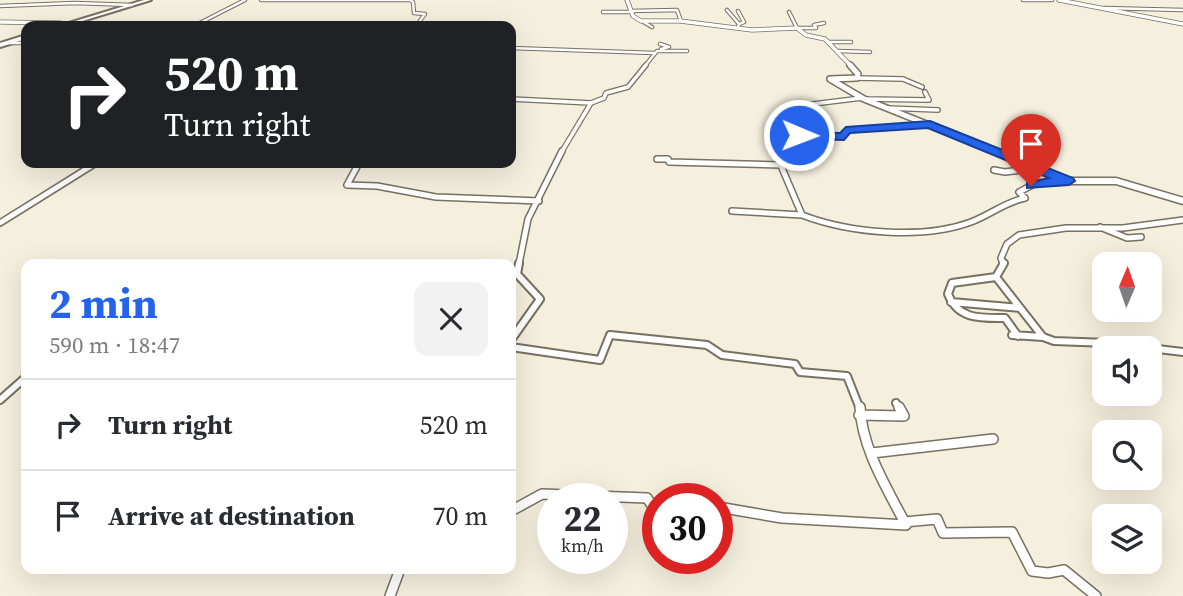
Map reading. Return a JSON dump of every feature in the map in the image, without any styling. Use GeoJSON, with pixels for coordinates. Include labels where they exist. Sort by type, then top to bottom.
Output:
{"type":"FeatureCollection","features":[{"type":"Feature","properties":{"kind":"highway"},"geometry":{"type":"LineString","coordinates":[[79,21],[149,0]]}},
{"type":"Feature","properties":{"kind":"highway"},"geometry":{"type":"LineString","coordinates":[[0,45],[21,39]]}},
{"type":"Feature","properties":{"kind":"street"},"geometry":{"type":"LineString","coordinates":[[204,21],[245,0]]}},
{"type":"Feature","properties":{"kind":"street"},"geometry":{"type":"LineString","coordinates":[[261,0],[410,0],[413,2],[414,13],[425,16],[420,21]]}},
{"type":"Feature","properties":{"kind":"street"},"geometry":{"type":"LineString","coordinates":[[627,0],[630,11],[652,27]]}},
{"type":"Feature","properties":{"kind":"street"},"geometry":{"type":"LineString","coordinates":[[1023,0],[1052,0]]}},
{"type":"Feature","properties":{"kind":"street"},"geometry":{"type":"LineString","coordinates":[[1059,0],[1183,24]]}},
{"type":"Feature","properties":{"kind":"street"},"geometry":{"type":"LineString","coordinates":[[0,6],[132,5]]}},
{"type":"Feature","properties":{"kind":"street"},"geometry":{"type":"LineString","coordinates":[[1099,8],[1183,10]]}},
{"type":"Feature","properties":{"kind":"street"},"geometry":{"type":"LineString","coordinates":[[603,12],[677,10],[681,21]]}},
{"type":"Feature","properties":{"kind":"street"},"geometry":{"type":"LineString","coordinates":[[727,10],[738,26]]}},
{"type":"Feature","properties":{"kind":"street"},"geometry":{"type":"LineString","coordinates":[[738,11],[744,22],[738,26]]}},
{"type":"Feature","properties":{"kind":"street"},"geometry":{"type":"LineString","coordinates":[[789,12],[797,28],[806,35],[829,42],[851,42]]}},
{"type":"Feature","properties":{"kind":"street"},"geometry":{"type":"LineString","coordinates":[[642,21],[681,21],[738,26],[752,30],[816,28],[814,25],[824,23]]}},
{"type":"Feature","properties":{"kind":"street"},"geometry":{"type":"LineString","coordinates":[[0,22],[21,22]]}},
{"type":"Feature","properties":{"kind":"street"},"geometry":{"type":"LineString","coordinates":[[829,42],[858,72],[857,78]]}},
{"type":"Feature","properties":{"kind":"street"},"geometry":{"type":"LineString","coordinates":[[7,43],[21,43]]}},
{"type":"Feature","properties":{"kind":"street"},"geometry":{"type":"LineString","coordinates":[[516,48],[687,51]]}},
{"type":"Feature","properties":{"kind":"street"},"geometry":{"type":"LineString","coordinates":[[516,99],[591,103],[604,98],[606,93],[628,87],[658,49]]}},
{"type":"Feature","properties":{"kind":"street"},"geometry":{"type":"LineString","coordinates":[[838,51],[870,52]]}},
{"type":"Feature","properties":{"kind":"street"},"geometry":{"type":"LineString","coordinates":[[813,104],[863,98],[929,100],[924,89],[907,80],[888,77],[830,77],[863,98],[1069,181]]}},
{"type":"Feature","properties":{"kind":"street"},"geometry":{"type":"LineString","coordinates":[[516,333],[540,299],[517,274],[528,219],[567,139],[580,125],[591,103]]}},
{"type":"Feature","properties":{"kind":"street"},"geometry":{"type":"LineString","coordinates":[[887,108],[938,110]]}},
{"type":"Feature","properties":{"kind":"street"},"geometry":{"type":"LineString","coordinates":[[802,215],[780,166],[780,153],[787,149],[782,136],[844,136],[846,130],[930,125]]}},
{"type":"Feature","properties":{"kind":"street"},"geometry":{"type":"LineString","coordinates":[[657,159],[668,159],[669,162],[780,166]]}},
{"type":"Feature","properties":{"kind":"street"},"geometry":{"type":"LineString","coordinates":[[0,223],[88,168]]}},
{"type":"Feature","properties":{"kind":"street"},"geometry":{"type":"LineString","coordinates":[[356,168],[347,185],[377,186],[436,197],[539,201]]}},
{"type":"Feature","properties":{"kind":"street"},"geometry":{"type":"LineString","coordinates":[[994,170],[1005,173],[1037,168]]}},
{"type":"Feature","properties":{"kind":"street"},"geometry":{"type":"LineString","coordinates":[[732,211],[802,215],[878,229],[925,232],[971,223],[990,211],[1025,198],[1019,192],[1036,183],[1116,181],[1183,201]]}},
{"type":"Feature","properties":{"kind":"street"},"geometry":{"type":"LineString","coordinates":[[996,277],[1004,264],[1000,258],[1002,252],[1014,236],[1066,228],[1123,228],[1183,220]]}},
{"type":"Feature","properties":{"kind":"street"},"geometry":{"type":"LineString","coordinates":[[1100,227],[1105,232],[1120,233],[1126,238],[1141,237]]}},
{"type":"Feature","properties":{"kind":"street"},"geometry":{"type":"LineString","coordinates":[[996,277],[952,283],[947,294],[961,316],[1005,318],[1015,336],[1183,352]]}},
{"type":"Feature","properties":{"kind":"street"},"geometry":{"type":"LineString","coordinates":[[996,277],[1043,337]]}},
{"type":"Feature","properties":{"kind":"street"},"geometry":{"type":"LineString","coordinates":[[951,302],[1020,308]]}},
{"type":"Feature","properties":{"kind":"street"},"geometry":{"type":"LineString","coordinates":[[516,348],[600,360],[610,335],[707,345],[722,355],[795,365],[800,372],[847,376],[860,408],[860,424],[906,525],[782,518],[733,510]]}},
{"type":"Feature","properties":{"kind":"street"},"geometry":{"type":"LineString","coordinates":[[0,400],[21,381]]}},
{"type":"Feature","properties":{"kind":"street"},"geometry":{"type":"LineString","coordinates":[[859,415],[904,416],[896,403]]}},
{"type":"Feature","properties":{"kind":"street"},"geometry":{"type":"LineString","coordinates":[[872,453],[993,439]]}},
{"type":"Feature","properties":{"kind":"street"},"geometry":{"type":"LineString","coordinates":[[516,508],[542,494],[642,498]]}},
{"type":"Feature","properties":{"kind":"street"},"geometry":{"type":"LineString","coordinates":[[904,522],[937,519],[943,533],[1012,532],[1032,571],[1048,573],[1064,570],[1096,596]]}},
{"type":"Feature","properties":{"kind":"street"},"geometry":{"type":"LineString","coordinates":[[390,596],[398,574]]}},
{"type":"Feature","properties":{"kind":"route"},"geometry":{"type":"LineString","coordinates":[[799,135],[844,136],[846,130],[930,125],[1069,181],[1045,181],[1031,186]]}}]}
